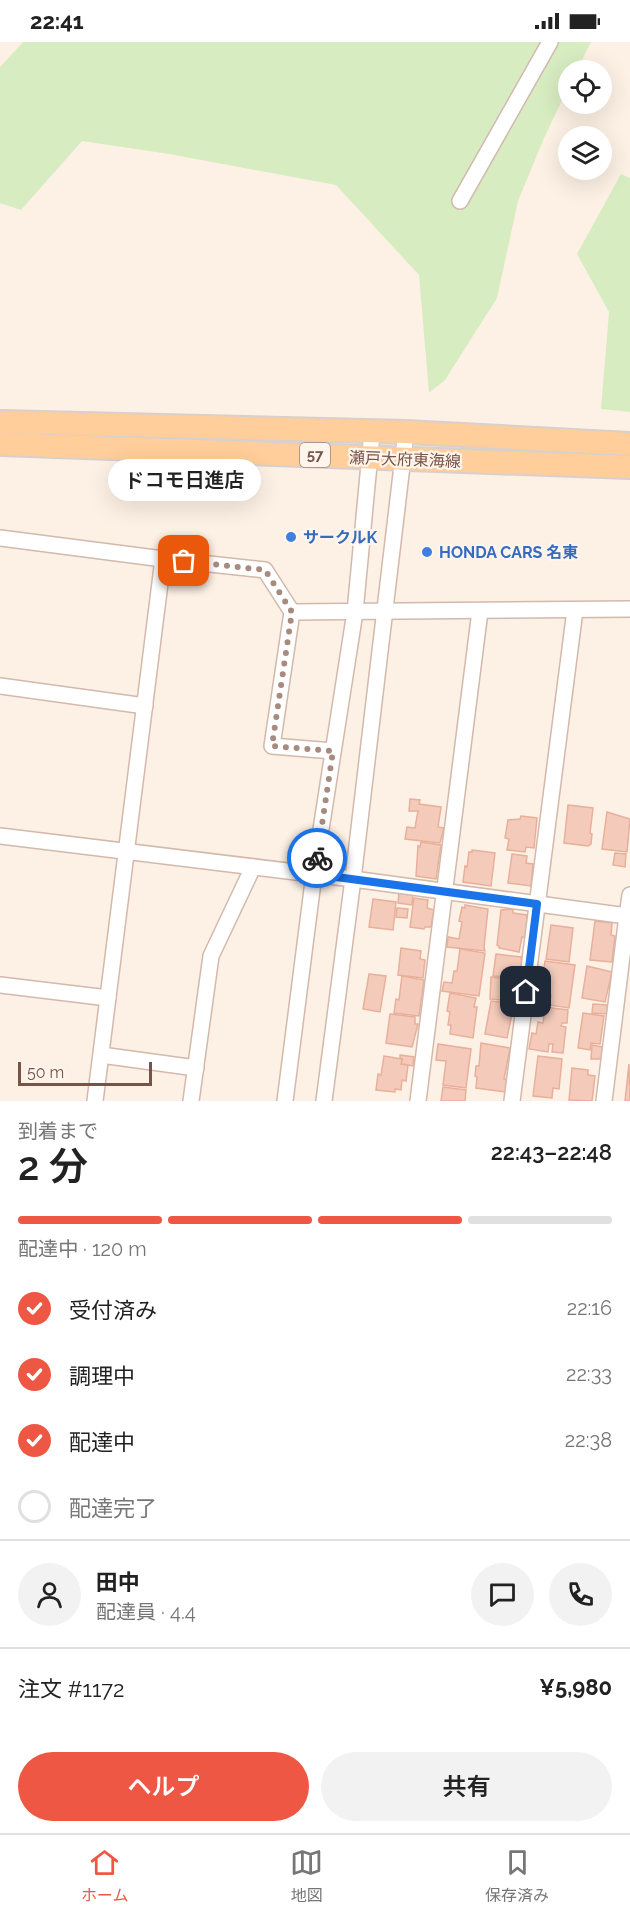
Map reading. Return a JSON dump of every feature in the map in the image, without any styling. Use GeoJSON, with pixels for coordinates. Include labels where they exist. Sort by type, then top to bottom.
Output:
{"type":"FeatureCollection","features":[{"type":"Feature","properties":{"kind":"main road","name":"瀬戸大府東海線"},"geometry":{"type":"LineString","coordinates":[[0,422],[372,433],[406,432],[630,444]]}},
{"type":"Feature","properties":{"kind":"main road","name":"瀬戸大府東海線"},"geometry":{"type":"LineString","coordinates":[[0,444],[630,467]]}},
{"type":"Feature","properties":{"kind":"street"},"geometry":{"type":"LineString","coordinates":[[460,201],[550,42]]}},
{"type":"Feature","properties":{"kind":"street"},"geometry":{"type":"LineString","coordinates":[[324,1101],[386,612],[406,432]]}},
{"type":"Feature","properties":{"kind":"street"},"geometry":{"type":"LineString","coordinates":[[285,1101],[314,874],[355,612],[372,433]]}},
{"type":"Feature","properties":{"kind":"street"},"geometry":{"type":"LineString","coordinates":[[0,538],[265,570],[292,612],[272,746],[333,751]]}},
{"type":"Feature","properties":{"kind":"street"},"geometry":{"type":"LineString","coordinates":[[95,1101],[164,559]]}},
{"type":"Feature","properties":{"kind":"street"},"geometry":{"type":"LineString","coordinates":[[292,612],[630,609]]}},
{"type":"Feature","properties":{"kind":"street"},"geometry":{"type":"LineString","coordinates":[[512,1101],[575,610]]}},
{"type":"Feature","properties":{"kind":"street"},"geometry":{"type":"LineString","coordinates":[[418,1101],[480,611]]}},
{"type":"Feature","properties":{"kind":"street"},"geometry":{"type":"LineString","coordinates":[[0,686],[145,706]]}},
{"type":"Feature","properties":{"kind":"street"},"geometry":{"type":"LineString","coordinates":[[0,836],[314,874],[629,916]]}},
{"type":"Feature","properties":{"kind":"street"},"geometry":{"type":"LineString","coordinates":[[191,1101],[210,956],[253,867]]}},
{"type":"Feature","properties":{"kind":"street"},"geometry":{"type":"LineString","coordinates":[[604,1101],[630,895]]}},
{"type":"Feature","properties":{"kind":"street"},"geometry":{"type":"LineString","coordinates":[[0,985],[108,998]]}},
{"type":"Feature","properties":{"kind":"street"},"geometry":{"type":"LineString","coordinates":[[101,1055],[196,1068]]}},
{"type":"Feature","properties":{"kind":"green space"},"geometry":{"type":"Polygon","coordinates":[[[23,42],[591,42],[582,60],[558,60],[558,109],[518,201],[497,298],[445,380],[429,393],[419,275],[336,185],[169,154],[82,141],[21,210],[0,203],[0,67],[23,42]]]}},
{"type":"Feature","properties":{"kind":"green space"},"geometry":{"type":"Polygon","coordinates":[[[621,174],[630,178],[630,412],[601,409],[609,312],[577,254],[621,174]]]}},
{"type":"Feature","properties":{"kind":"building"},"geometry":{"type":"Polygon","coordinates":[[[410,799],[420,800],[419,804],[441,807],[438,827],[444,828],[440,843],[405,839],[407,827],[415,828],[418,811],[409,811],[410,799]]]}},
{"type":"Feature","properties":{"kind":"building"},"geometry":{"type":"Polygon","coordinates":[[[568,805],[593,808],[591,844],[588,846],[564,843],[568,805]]]}},
{"type":"Feature","properties":{"kind":"building"},"geometry":{"type":"Polygon","coordinates":[[[607,812],[630,819],[627,852],[602,849],[607,812]]]}},
{"type":"Feature","properties":{"kind":"building"},"geometry":{"type":"Polygon","coordinates":[[[521,816],[537,818],[534,848],[526,847],[525,852],[507,850],[509,839],[505,838],[508,820],[520,819],[521,816]]]}},
{"type":"Feature","properties":{"kind":"building"},"geometry":{"type":"Polygon","coordinates":[[[421,842],[441,845],[436,879],[416,876],[418,846],[420,847],[421,842]]]}},
{"type":"Feature","properties":{"kind":"building"},"geometry":{"type":"Polygon","coordinates":[[[472,850],[495,853],[491,886],[463,882],[465,866],[467,867],[469,852],[472,850]]]}},
{"type":"Feature","properties":{"kind":"building"},"geometry":{"type":"Polygon","coordinates":[[[615,853],[626,854],[625,867],[613,865],[615,853]]]}},
{"type":"Feature","properties":{"kind":"building"},"geometry":{"type":"Polygon","coordinates":[[[512,854],[527,856],[526,863],[533,864],[531,886],[508,883],[512,854]]]}},
{"type":"Feature","properties":{"kind":"building"},"geometry":{"type":"Polygon","coordinates":[[[399,892],[413,894],[412,905],[398,903],[399,892]]]}},
{"type":"Feature","properties":{"kind":"building"},"geometry":{"type":"Polygon","coordinates":[[[414,898],[428,900],[427,908],[434,910],[431,927],[424,929],[410,927],[414,898]]]}},
{"type":"Feature","properties":{"kind":"building"},"geometry":{"type":"Polygon","coordinates":[[[373,899],[396,902],[393,930],[369,927],[373,899]]]}},
{"type":"Feature","properties":{"kind":"building"},"geometry":{"type":"Polygon","coordinates":[[[465,905],[488,909],[485,951],[447,947],[448,937],[459,939],[462,922],[459,921],[462,907],[465,908],[465,905]]]}},
{"type":"Feature","properties":{"kind":"building"},"geometry":{"type":"Polygon","coordinates":[[[397,908],[408,909],[407,918],[396,917],[397,908]]]}},
{"type":"Feature","properties":{"kind":"building"},"geometry":{"type":"Polygon","coordinates":[[[513,909],[513,913],[527,915],[526,938],[522,937],[519,952],[499,948],[497,945],[501,910],[513,909]]]}},
{"type":"Feature","properties":{"kind":"building"},"geometry":{"type":"Polygon","coordinates":[[[595,921],[612,923],[611,935],[615,936],[612,962],[590,960],[595,921]]]}},
{"type":"Feature","properties":{"kind":"building"},"geometry":{"type":"Polygon","coordinates":[[[551,925],[573,928],[569,962],[546,959],[551,925]]]}},
{"type":"Feature","properties":{"kind":"building"},"geometry":{"type":"Polygon","coordinates":[[[401,948],[421,951],[420,959],[425,960],[423,978],[398,975],[401,948]]]}},
{"type":"Feature","properties":{"kind":"building"},"geometry":{"type":"Polygon","coordinates":[[[460,949],[485,953],[479,996],[442,991],[444,982],[452,983],[454,971],[457,971],[460,949]]]}},
{"type":"Feature","properties":{"kind":"building"},"geometry":{"type":"Polygon","coordinates":[[[496,954],[521,957],[519,978],[493,976],[496,954]]]}},
{"type":"Feature","properties":{"kind":"building"},"geometry":{"type":"Polygon","coordinates":[[[545,961],[575,965],[569,1008],[549,1005],[551,995],[540,994],[545,961]]]}},
{"type":"Feature","properties":{"kind":"building"},"geometry":{"type":"Polygon","coordinates":[[[587,966],[612,972],[605,1002],[582,998],[587,966]]]}},
{"type":"Feature","properties":{"kind":"building"},"geometry":{"type":"Polygon","coordinates":[[[369,974],[386,976],[380,1012],[363,1009],[369,974]]]}},
{"type":"Feature","properties":{"kind":"building"},"geometry":{"type":"Polygon","coordinates":[[[402,976],[424,980],[419,1016],[394,1013],[396,999],[399,1000],[402,976]]]}},
{"type":"Feature","properties":{"kind":"building"},"geometry":{"type":"Polygon","coordinates":[[[491,977],[514,980],[511,993],[516,994],[515,1002],[505,1001],[506,997],[501,996],[501,1000],[490,999],[491,977]]]}},
{"type":"Feature","properties":{"kind":"building"},"geometry":{"type":"Polygon","coordinates":[[[450,993],[476,998],[473,1038],[450,1034],[451,1025],[448,1025],[450,1012],[447,1011],[450,993]]]}},
{"type":"Feature","properties":{"kind":"building"},"geometry":{"type":"Polygon","coordinates":[[[536,996],[548,998],[547,1007],[534,1005],[536,996]]]}},
{"type":"Feature","properties":{"kind":"building"},"geometry":{"type":"Polygon","coordinates":[[[491,1001],[514,1004],[507,1038],[485,1034],[491,1001]]]}},
{"type":"Feature","properties":{"kind":"building"},"geometry":{"type":"Polygon","coordinates":[[[593,1004],[608,1005],[608,1014],[592,1013],[593,1004]]]}},
{"type":"Feature","properties":{"kind":"building"},"geometry":{"type":"Polygon","coordinates":[[[532,1006],[543,1007],[542,1016],[530,1014],[532,1006]]]}},
{"type":"Feature","properties":{"kind":"building"},"geometry":{"type":"Polygon","coordinates":[[[545,1007],[568,1010],[567,1023],[562,1023],[561,1026],[566,1027],[563,1053],[552,1052],[553,1044],[549,1044],[548,1052],[529,1049],[532,1033],[536,1034],[538,1022],[543,1023],[545,1007]]]}},
{"type":"Feature","properties":{"kind":"building"},"geometry":{"type":"Polygon","coordinates":[[[583,1013],[604,1016],[600,1044],[591,1043],[590,1050],[578,1048],[583,1013]]]}},
{"type":"Feature","properties":{"kind":"building"},"geometry":{"type":"Polygon","coordinates":[[[390,1014],[415,1017],[415,1024],[418,1024],[412,1047],[386,1043],[390,1014]]]}},
{"type":"Feature","properties":{"kind":"building"},"geometry":{"type":"Polygon","coordinates":[[[481,1043],[510,1048],[504,1079],[508,1079],[505,1092],[476,1088],[476,1066],[479,1066],[481,1043]]]}},
{"type":"Feature","properties":{"kind":"building"},"geometry":{"type":"Polygon","coordinates":[[[438,1044],[471,1049],[466,1088],[443,1085],[446,1061],[436,1060],[438,1044]]]}},
{"type":"Feature","properties":{"kind":"building"},"geometry":{"type":"Polygon","coordinates":[[[592,1045],[603,1047],[602,1059],[591,1059],[592,1045]]]}},
{"type":"Feature","properties":{"kind":"building"},"geometry":{"type":"Polygon","coordinates":[[[400,1055],[414,1057],[413,1066],[401,1064],[400,1055]]]}},
{"type":"Feature","properties":{"kind":"building"},"geometry":{"type":"Polygon","coordinates":[[[384,1056],[402,1059],[401,1064],[408,1065],[406,1081],[402,1080],[401,1090],[395,1089],[395,1092],[376,1090],[384,1056]]]}},
{"type":"Feature","properties":{"kind":"building"},"geometry":{"type":"Polygon","coordinates":[[[538,1056],[562,1059],[559,1089],[553,1088],[552,1098],[533,1096],[538,1056]]]}},
{"type":"Feature","properties":{"kind":"building"},"geometry":{"type":"Polygon","coordinates":[[[629,1064],[630,1101],[625,1101],[629,1064]]]}},
{"type":"Feature","properties":{"kind":"building"},"geometry":{"type":"Polygon","coordinates":[[[572,1068],[588,1070],[588,1075],[595,1076],[592,1101],[569,1100],[572,1068]]]}},
{"type":"Feature","properties":{"kind":"building"},"geometry":{"type":"Polygon","coordinates":[[[443,1087],[466,1090],[465,1101],[441,1101],[443,1087]]]}},
{"type":"Feature","properties":{"kind":"way so far"},"geometry":{"type":"LineString","coordinates":[[184,561],[265,570],[292,612],[272,746],[333,751],[317,858]]}},
{"type":"Feature","properties":{"kind":"place","name":"サークルK"},"geometry":{"type":"Point","coordinates":[291,537]}},
{"type":"Feature","properties":{"kind":"place","name":"HONDA CARS 名東"},"geometry":{"type":"Point","coordinates":[427,552]}},
{"type":"Feature","properties":{"kind":"place","name":"ドコモ日進店"},"geometry":{"type":"Point","coordinates":[184,561]}},
{"type":"Feature","properties":{"kind":"route"},"geometry":{"type":"LineString","coordinates":[[317,858],[314,874],[537,904],[526,992]]}}]}
